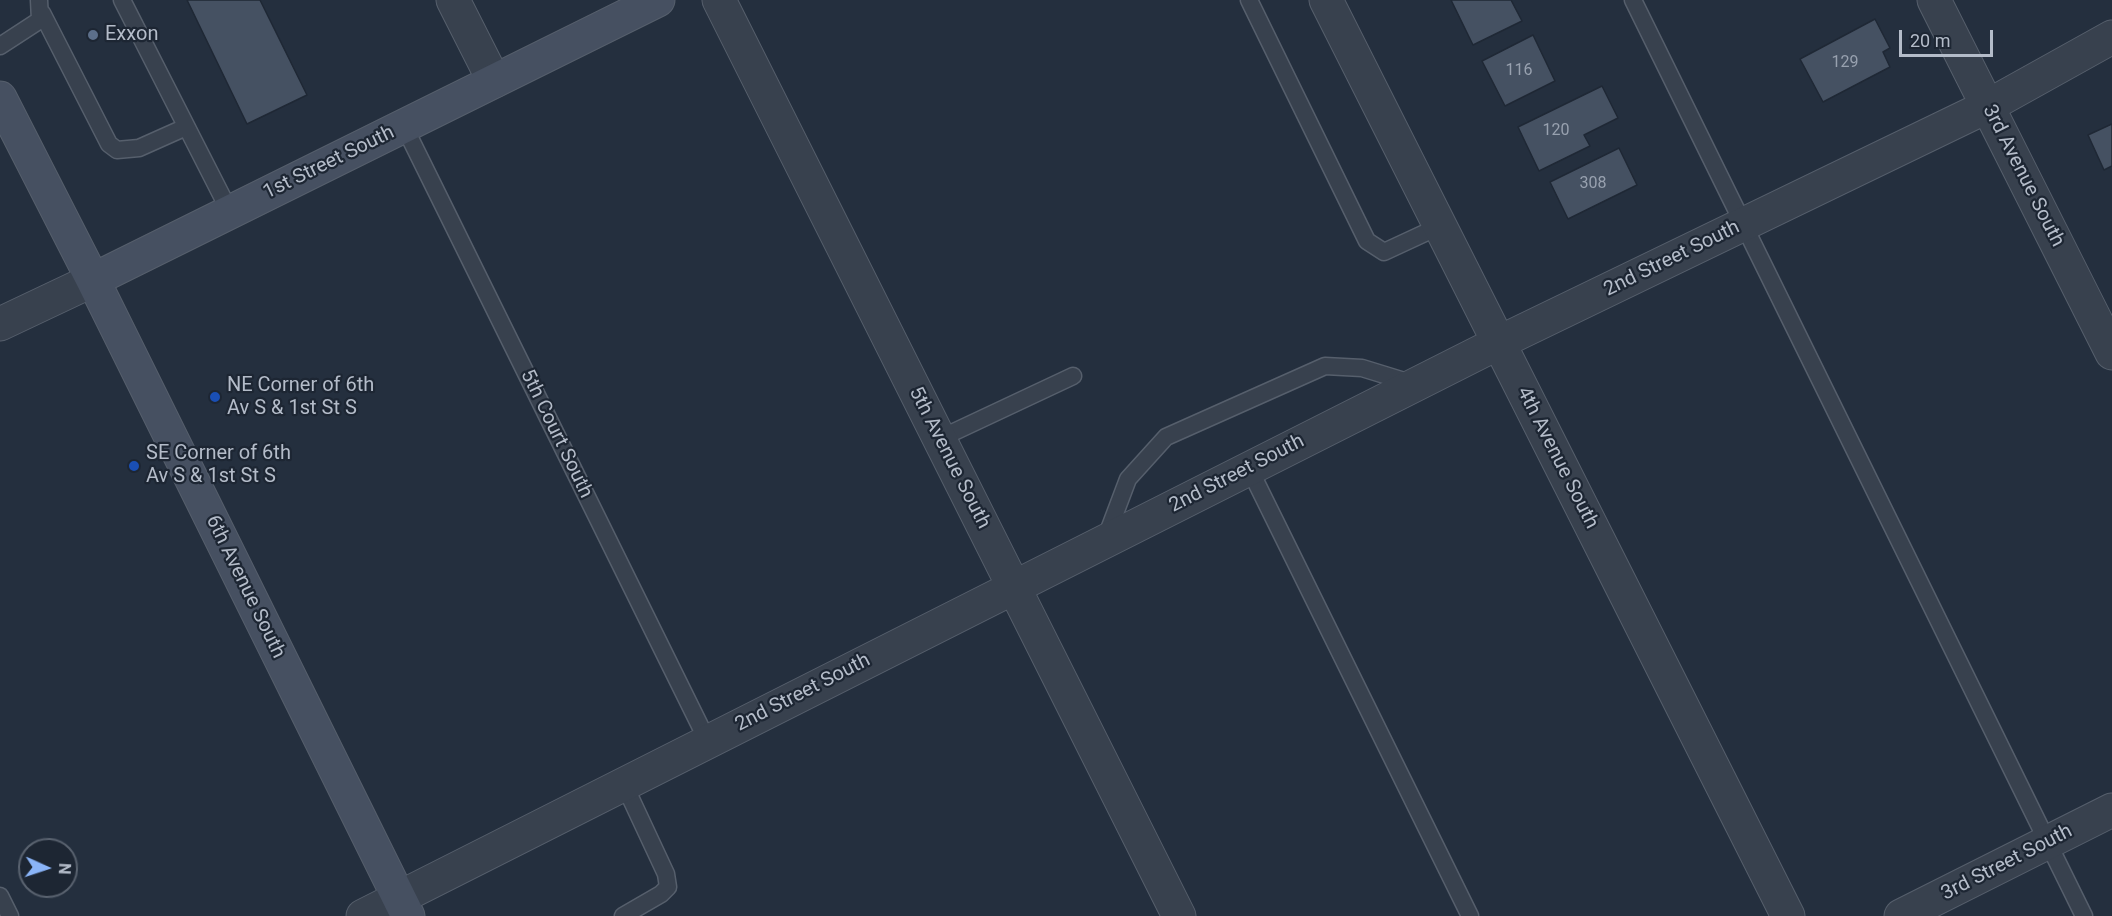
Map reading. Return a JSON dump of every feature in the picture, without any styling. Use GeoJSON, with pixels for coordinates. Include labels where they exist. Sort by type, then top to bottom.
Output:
{"type":"FeatureCollection","features":[{"type":"Feature","properties":{"kind":"main road","name":"1st Street South"},"geometry":{"type":"LineString","coordinates":[[93,280],[658,0]]}},
{"type":"Feature","properties":{"kind":"main road","name":"6th Avenue South"},"geometry":{"type":"LineString","coordinates":[[0,98],[93,280],[403,907]]}},
{"type":"Feature","properties":{"kind":"street"},"geometry":{"type":"LineString","coordinates":[[453,0],[494,81]]}},
{"type":"Feature","properties":{"kind":"street","name":"5th Avenue South"},"geometry":{"type":"LineString","coordinates":[[719,0],[1179,916]]}},
{"type":"Feature","properties":{"kind":"street","name":"4th Avenue South"},"geometry":{"type":"LineString","coordinates":[[1326,0],[1788,916]]}},
{"type":"Feature","properties":{"kind":"street","name":"3rd Avenue South"},"geometry":{"type":"LineString","coordinates":[[1935,0],[2112,353]]}},
{"type":"Feature","properties":{"kind":"street","name":"2nd Street South"},"geometry":{"type":"LineString","coordinates":[[363,916],[403,907],[624,784],[1498,343],[1988,106],[2112,37]]}},
{"type":"Feature","properties":{"kind":"street","name":"1st Street South"},"geometry":{"type":"LineString","coordinates":[[0,324],[93,280]]}},
{"type":"Feature","properties":{"kind":"street","name":"3rd Street South"},"geometry":{"type":"LineString","coordinates":[[1901,916],[2112,810]]}},
{"type":"Feature","properties":{"kind":"lane"},"geometry":{"type":"LineString","coordinates":[[122,0],[230,212]]}},
{"type":"Feature","properties":{"kind":"lane"},"geometry":{"type":"LineString","coordinates":[[1249,0],[1367,241],[1384,252],[1440,226]]}},
{"type":"Feature","properties":{"kind":"lane"},"geometry":{"type":"LineString","coordinates":[[1633,0],[2084,916]]}},
{"type":"Feature","properties":{"kind":"lane"},"geometry":{"type":"LineString","coordinates":[[40,7],[109,144],[117,150],[140,148],[186,126]]}},
{"type":"Feature","properties":{"kind":"lane"},"geometry":{"type":"LineString","coordinates":[[0,45],[36,24],[40,7]]}},
{"type":"Feature","properties":{"kind":"lane","name":"5th Court South"},"geometry":{"type":"LineString","coordinates":[[404,126],[708,742]]}},
{"type":"Feature","properties":{"kind":"lane"},"geometry":{"type":"LineString","coordinates":[[1104,541],[1128,479],[1166,437],[1325,366],[1362,368],[1415,385]]}},
{"type":"Feature","properties":{"kind":"lane"},"geometry":{"type":"LineString","coordinates":[[939,440],[1073,376]]}},
{"type":"Feature","properties":{"kind":"lane"},"geometry":{"type":"LineString","coordinates":[[1249,468],[1470,916]]}},
{"type":"Feature","properties":{"kind":"lane"},"geometry":{"type":"LineString","coordinates":[[623,916],[661,894],[668,887],[666,874],[624,784]]}},
{"type":"Feature","properties":{"kind":"lane"},"geometry":{"type":"LineString","coordinates":[[0,896],[10,916]]}},
{"type":"Feature","properties":{"kind":"building"},"geometry":{"type":"Polygon","coordinates":[[[187,0],[260,0],[307,95],[247,124],[187,0]]]}},
{"type":"Feature","properties":{"kind":"building"},"geometry":{"type":"Polygon","coordinates":[[[1451,0],[1511,0],[1522,21],[1473,45],[1451,0]]]}},
{"type":"Feature","properties":{"kind":"building"},"geometry":{"type":"Polygon","coordinates":[[[1875,19],[1890,48],[1883,52],[1890,67],[1823,102],[1800,59],[1875,19]]]}},
{"type":"Feature","properties":{"kind":"building"},"geometry":{"type":"Polygon","coordinates":[[[1533,35],[1555,81],[1505,106],[1482,61],[1533,35]]]}},
{"type":"Feature","properties":{"kind":"building"},"geometry":{"type":"Polygon","coordinates":[[[1602,86],[1618,118],[1584,135],[1590,146],[1539,171],[1518,127],[1602,86]]]}},
{"type":"Feature","properties":{"kind":"building"},"geometry":{"type":"Polygon","coordinates":[[[2112,124],[2112,166],[2104,170],[2088,135],[2112,124]]]}},
{"type":"Feature","properties":{"kind":"building"},"geometry":{"type":"Polygon","coordinates":[[[1619,148],[1637,185],[1568,219],[1550,182],[1619,148]]]}},
{"type":"Feature","properties":{"kind":"place","name":"Exxon"},"geometry":{"type":"Point","coordinates":[93,35]}},
{"type":"Feature","properties":{"kind":"place","name":"NE Corner of 6th Av S & 1st St S"},"geometry":{"type":"Point","coordinates":[215,397]}},
{"type":"Feature","properties":{"kind":"place","name":"SE Corner of 6th Av S & 1st St S"},"geometry":{"type":"Point","coordinates":[134,466]}}]}
